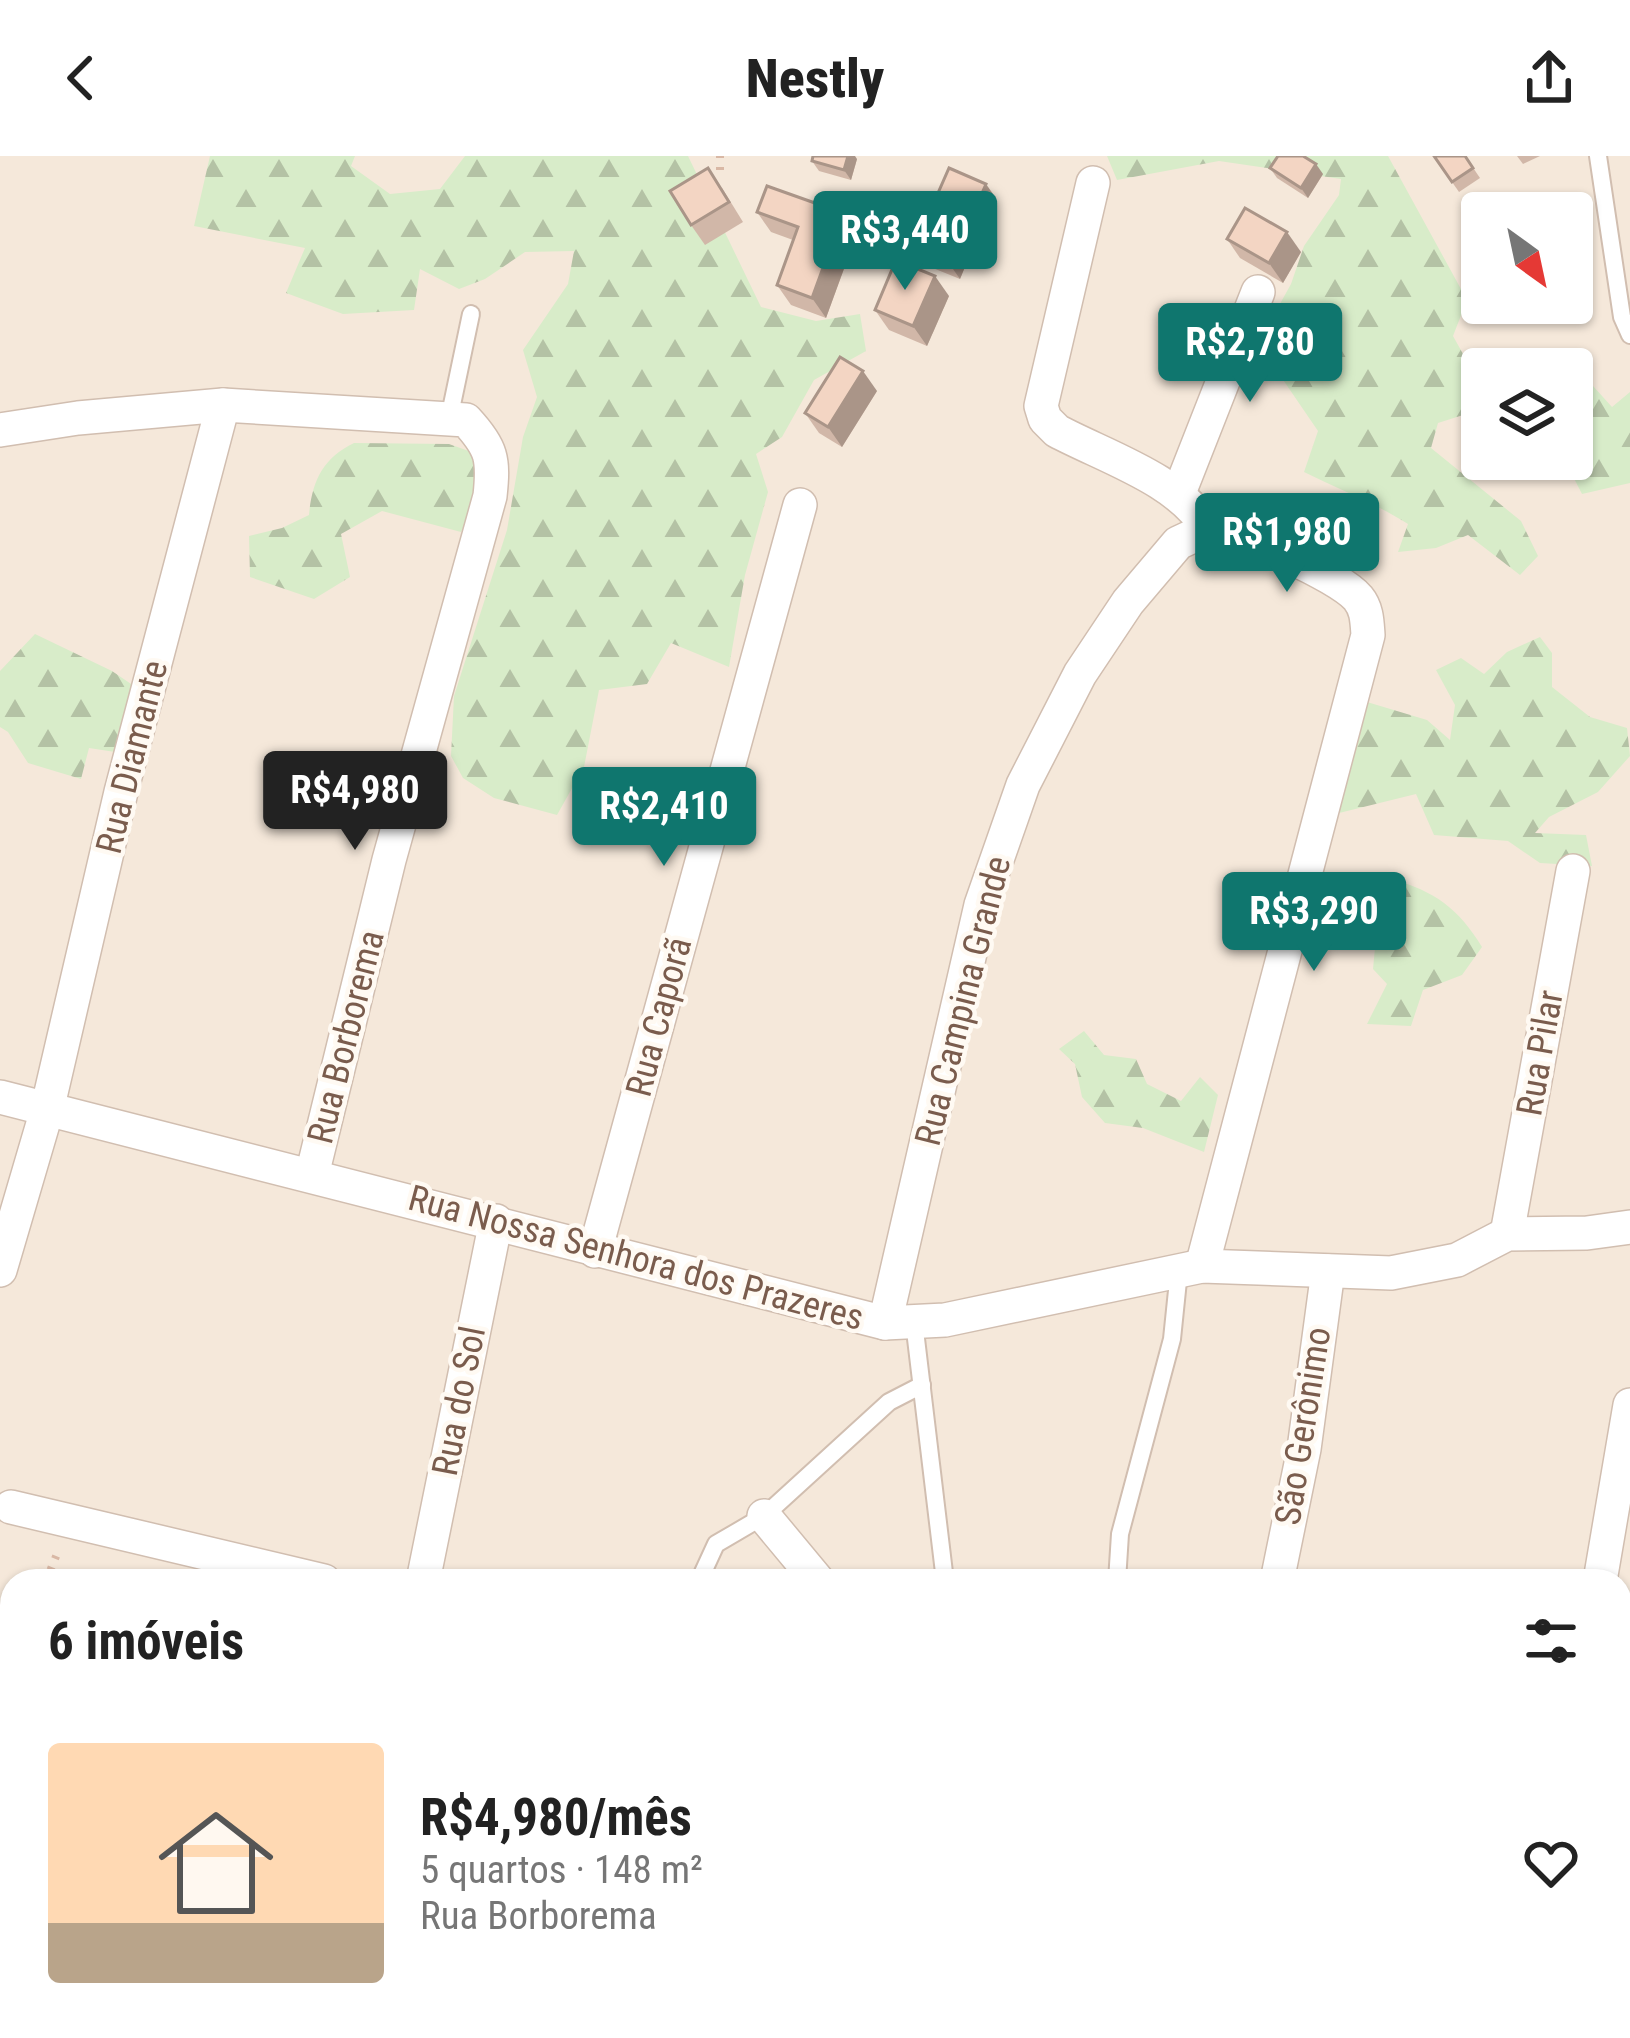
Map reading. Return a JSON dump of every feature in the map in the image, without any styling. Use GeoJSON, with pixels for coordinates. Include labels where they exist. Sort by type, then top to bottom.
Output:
{"type":"FeatureCollection","features":[{"type":"Feature","properties":{"kind":"street"},"geometry":{"type":"LineString","coordinates":[[1093,182],[1041,406],[1045,419],[1057,431],[1179,493],[1196,508],[1208,529],[1288,556],[1359,598],[1367,612],[1368,635],[1360,665],[1190,1268]]}},
{"type":"Feature","properties":{"kind":"street"},"geometry":{"type":"LineString","coordinates":[[1179,493],[1258,292]]}},
{"type":"Feature","properties":{"kind":"street"},"geometry":{"type":"LineString","coordinates":[[0,430],[223,405],[449,418]]}},
{"type":"Feature","properties":{"kind":"street","name":"Rua Diamante"},"geometry":{"type":"LineString","coordinates":[[0,1270],[47,1110],[121,792],[223,405]]}},
{"type":"Feature","properties":{"kind":"street","name":"Rua Borborema"},"geometry":{"type":"LineString","coordinates":[[312,1175],[388,860],[490,496],[494,463],[484,439],[466,420],[449,418]]}},
{"type":"Feature","properties":{"kind":"street","name":"Rua Caporã"},"geometry":{"type":"LineString","coordinates":[[595,1251],[800,505]]}},
{"type":"Feature","properties":{"kind":"street","name":"Rua Campina Grande"},"geometry":{"type":"LineString","coordinates":[[899,1322],[981,905],[1023,785],[1080,674],[1128,602],[1178,543],[1208,529]]}},
{"type":"Feature","properties":{"kind":"street","name":"Rua Pilar"},"geometry":{"type":"LineString","coordinates":[[1507,1234],[1573,871]]}},
{"type":"Feature","properties":{"kind":"street","name":"Rua Nossa Senhora dos Prazeres"},"geometry":{"type":"LineString","coordinates":[[0,1097],[496,1221],[595,1251],[899,1322],[945,1320],[1190,1268],[1391,1273],[1457,1260],[1507,1234],[1630,1227]]}},
{"type":"Feature","properties":{"kind":"street","name":"Rua do Sol"},"geometry":{"type":"LineString","coordinates":[[425,1569],[496,1221]]}},
{"type":"Feature","properties":{"kind":"street","name":"São Gerônimo"},"geometry":{"type":"LineString","coordinates":[[1279,1569],[1304,1449],[1328,1271]]}},
{"type":"Feature","properties":{"kind":"street"},"geometry":{"type":"LineString","coordinates":[[1602,1569],[1630,1406]]}},
{"type":"Feature","properties":{"kind":"street"},"geometry":{"type":"LineString","coordinates":[[11,1507],[272,1569]]}},
{"type":"Feature","properties":{"kind":"street"},"geometry":{"type":"LineString","coordinates":[[764,1516],[808,1569]]}},
{"type":"Feature","properties":{"kind":"lane"},"geometry":{"type":"LineString","coordinates":[[1598,156],[1622,317],[1630,335]]}},
{"type":"Feature","properties":{"kind":"lane"},"geometry":{"type":"LineString","coordinates":[[449,418],[471,314]]}},
{"type":"Feature","properties":{"kind":"lane"},"geometry":{"type":"LineString","coordinates":[[1118,1569],[1120,1534],[1190,1268]]}},
{"type":"Feature","properties":{"kind":"lane"},"geometry":{"type":"LineString","coordinates":[[899,1322],[922,1385],[945,1569]]}},
{"type":"Feature","properties":{"kind":"lane"},"geometry":{"type":"LineString","coordinates":[[705,1569],[716,1544],[764,1516],[889,1402],[922,1385]]}},
{"type":"Feature","properties":{"kind":"path"},"geometry":{"type":"LineString","coordinates":[[720,156],[720,170]]}},
{"type":"Feature","properties":{"kind":"shaded area"},"geometry":{"type":"Polygon","coordinates":[[[0,156],[1630,156],[1630,1569],[0,1569],[0,156]]]}},
{"type":"Feature","properties":{"kind":"green space"},"geometry":{"type":"Polygon","coordinates":[[[210,156],[355,156],[351,166],[390,194],[440,189],[465,156],[688,156],[761,307],[816,321],[860,314],[866,351],[814,380],[782,437],[756,454],[768,492],[745,575],[729,667],[671,643],[647,684],[599,690],[584,767],[557,815],[494,798],[463,778],[451,756],[454,696],[507,530],[523,437],[537,397],[523,350],[568,284],[574,251],[525,252],[485,279],[459,289],[420,269],[414,310],[343,314],[286,293],[305,248],[194,226],[210,156]]]}},
{"type":"Feature","properties":{"kind":"green space"},"geometry":{"type":"Polygon","coordinates":[[[1107,156],[1388,156],[1461,289],[1461,315],[1453,336],[1461,350],[1461,416],[1438,423],[1431,448],[1461,472],[1461,480],[1470,480],[1521,521],[1538,556],[1520,575],[1468,535],[1436,548],[1398,552],[1408,524],[1304,472],[1318,431],[1266,355],[1271,320],[1291,284],[1304,246],[1339,195],[1341,179],[1219,161],[1117,180],[1107,156]]]}},
{"type":"Feature","properties":{"kind":"green space"},"geometry":{"type":"Polygon","coordinates":[[[1593,386],[1612,407],[1630,392],[1630,483],[1582,494],[1575,480],[1593,480],[1593,386]]]}},
{"type":"Feature","properties":{"kind":"green space"},"geometry":{"type":"Polygon","coordinates":[[[354,443],[449,444],[480,455],[478,495],[461,532],[382,511],[341,534],[350,577],[314,599],[250,577],[249,536],[309,515],[321,472],[354,443]]]}},
{"type":"Feature","properties":{"kind":"green space"},"geometry":{"type":"Polygon","coordinates":[[[35,634],[134,686],[115,752],[89,748],[81,779],[28,763],[0,727],[0,671],[35,634]]]}},
{"type":"Feature","properties":{"kind":"green space"},"geometry":{"type":"Polygon","coordinates":[[[1540,637],[1552,653],[1552,687],[1590,717],[1627,728],[1630,756],[1598,792],[1549,817],[1535,833],[1586,835],[1592,866],[1540,863],[1508,841],[1434,835],[1416,794],[1327,816],[1357,699],[1427,720],[1450,740],[1455,705],[1436,670],[1461,658],[1484,674],[1507,652],[1540,637]]]}},
{"type":"Feature","properties":{"kind":"green space"},"geometry":{"type":"Polygon","coordinates":[[[1391,879],[1444,903],[1482,947],[1462,975],[1423,990],[1411,1026],[1367,1024],[1387,984],[1373,969],[1377,926],[1346,912],[1324,911],[1323,885],[1375,894],[1391,879]]]}},
{"type":"Feature","properties":{"kind":"green space"},"geometry":{"type":"Polygon","coordinates":[[[1084,1031],[1104,1055],[1136,1059],[1147,1084],[1181,1101],[1200,1077],[1218,1095],[1204,1152],[1143,1128],[1105,1123],[1082,1097],[1075,1064],[1059,1049],[1084,1031]]]}},
{"type":"Feature","properties":{"kind":"building"},"geometry":{"type":"Polygon","coordinates":[[[813,156],[848,156],[844,170],[812,161],[813,156]]]}},
{"type":"Feature","properties":{"kind":"building"},"geometry":{"type":"Polygon","coordinates":[[[1278,156],[1303,156],[1316,164],[1301,188],[1270,168],[1278,156]]]}},
{"type":"Feature","properties":{"kind":"building"},"geometry":{"type":"Polygon","coordinates":[[[1434,156],[1465,156],[1473,168],[1452,182],[1434,156]]]}},
{"type":"Feature","properties":{"kind":"building"},"geometry":{"type":"Polygon","coordinates":[[[708,168],[729,202],[691,225],[670,191],[708,168]]]}},
{"type":"Feature","properties":{"kind":"building"},"geometry":{"type":"Polygon","coordinates":[[[949,168],[986,184],[972,216],[935,200],[949,168]]]}},
{"type":"Feature","properties":{"kind":"building"},"geometry":{"type":"Polygon","coordinates":[[[767,186],[843,213],[812,298],[777,285],[798,227],[757,212],[767,186]]]}},
{"type":"Feature","properties":{"kind":"building"},"geometry":{"type":"Polygon","coordinates":[[[923,199],[964,216],[946,259],[904,242],[923,199]]]}},
{"type":"Feature","properties":{"kind":"building"},"geometry":{"type":"Polygon","coordinates":[[[1245,208],[1287,232],[1269,263],[1227,239],[1245,208]]]}},
{"type":"Feature","properties":{"kind":"building"},"geometry":{"type":"Polygon","coordinates":[[[896,260],[935,276],[913,326],[875,310],[896,260]]]}},
{"type":"Feature","properties":{"kind":"building"},"geometry":{"type":"Polygon","coordinates":[[[840,357],[863,371],[828,427],[805,413],[840,357]]]}}]}
